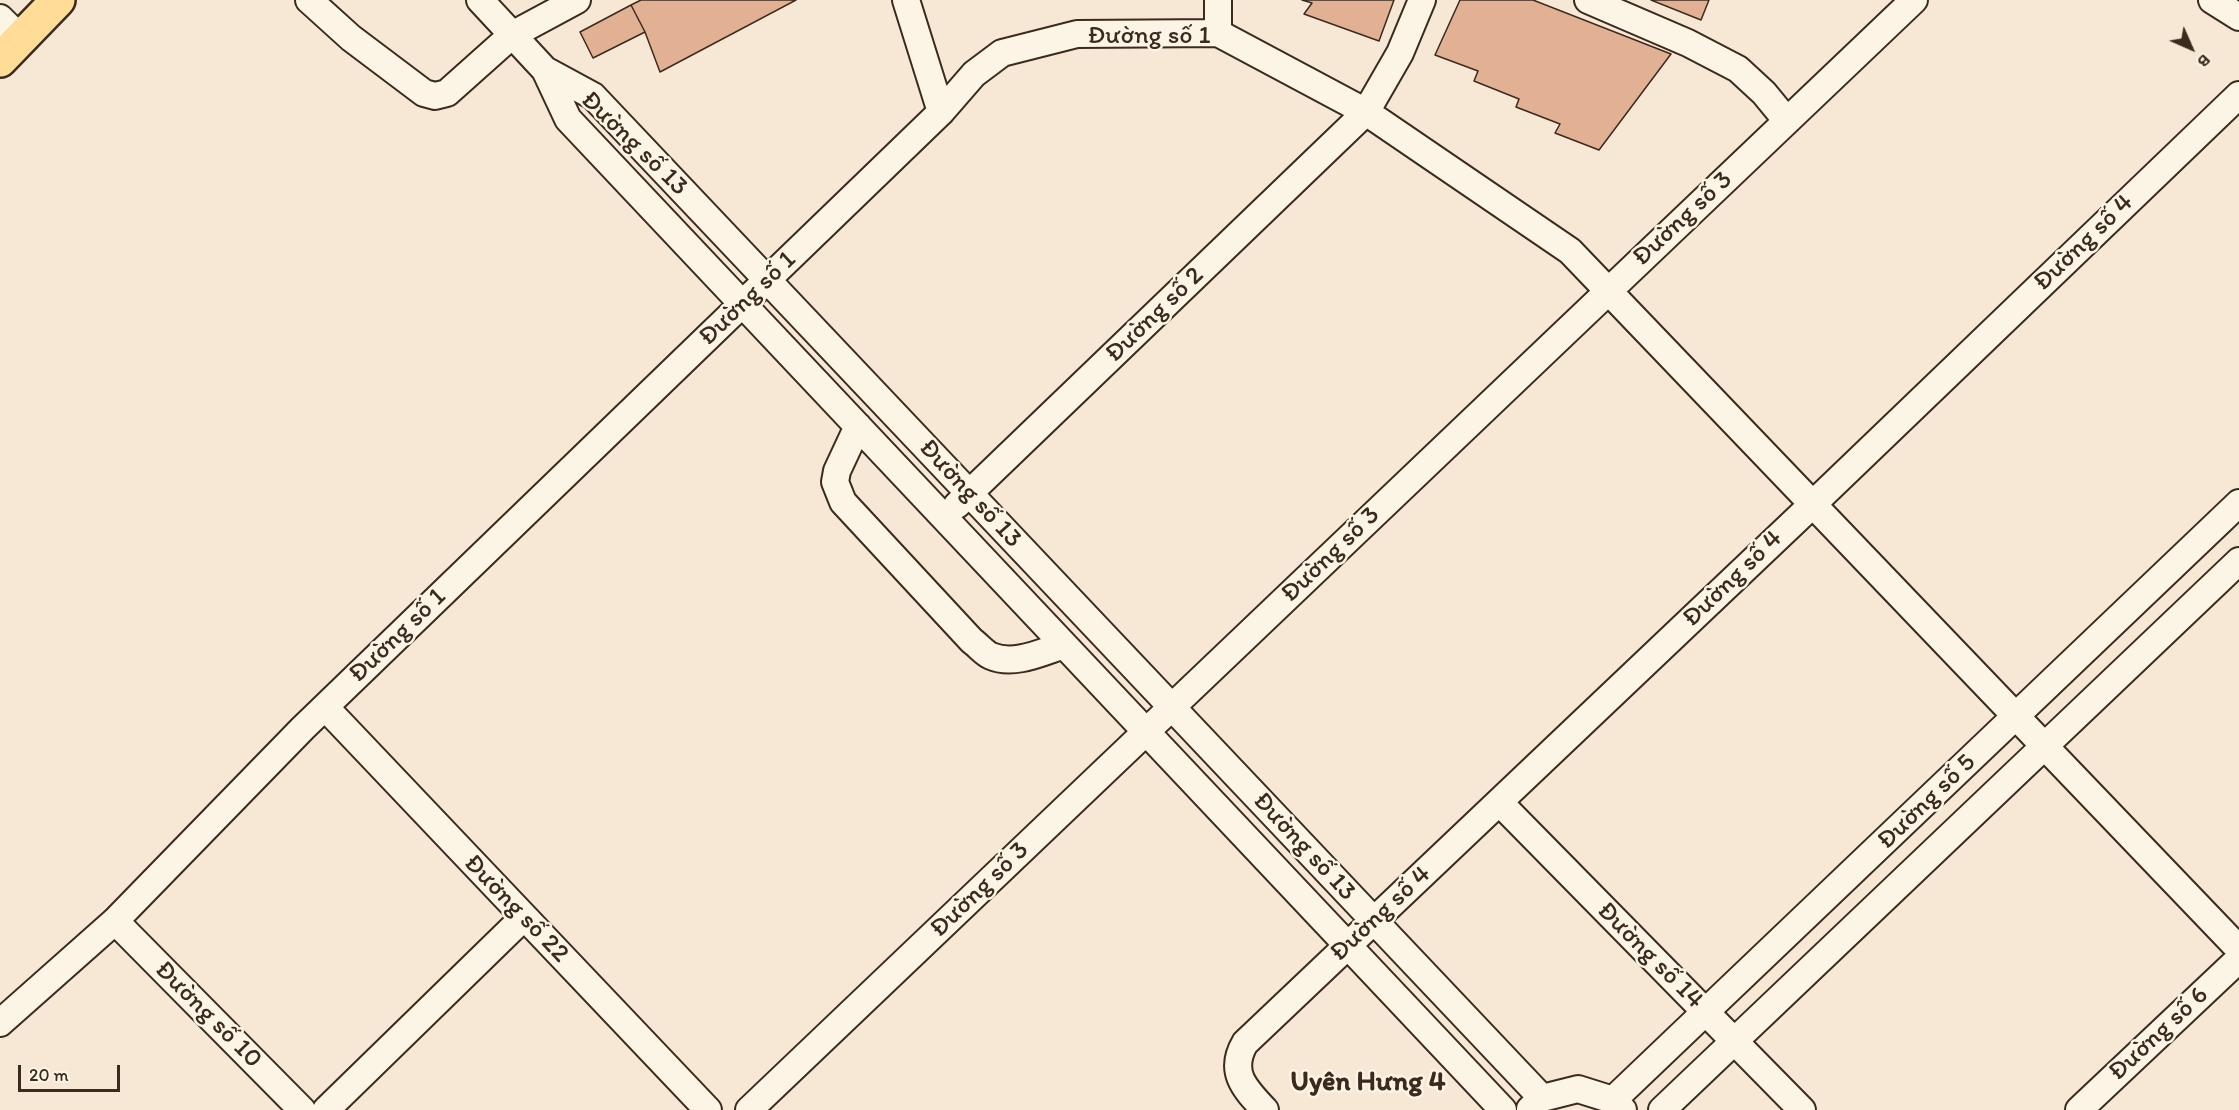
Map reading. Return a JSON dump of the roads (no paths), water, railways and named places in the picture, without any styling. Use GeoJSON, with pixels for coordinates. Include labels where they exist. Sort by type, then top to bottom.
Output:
{"type":"FeatureCollection","features":[{"type":"Feature","properties":{"kind":"main road"},"geometry":{"type":"LineString","coordinates":[[7,39],[58,0]]}},
{"type":"Feature","properties":{"kind":"street"},"geometry":{"type":"LineString","coordinates":[[309,0],[351,38],[424,93],[435,96],[447,93],[512,35],[578,0]]}},
{"type":"Feature","properties":{"kind":"street"},"geometry":{"type":"LineString","coordinates":[[480,0],[545,70]]}},
{"type":"Feature","properties":{"kind":"street"},"geometry":{"type":"LineString","coordinates":[[906,0],[941,112]]}},
{"type":"Feature","properties":{"kind":"street"},"geometry":{"type":"LineString","coordinates":[[1218,0],[1218,33]]}},
{"type":"Feature","properties":{"kind":"street","name":"Đường số 2"},"geometry":{"type":"LineString","coordinates":[[944,518],[1366,112],[1400,53],[1422,0]]}},
{"type":"Feature","properties":{"kind":"street"},"geometry":{"type":"LineString","coordinates":[[1588,0],[1688,43],[1738,69],[1764,93],[1787,121]]}},
{"type":"Feature","properties":{"kind":"street"},"geometry":{"type":"LineString","coordinates":[[2212,0],[2239,17]]}},
{"type":"Feature","properties":{"kind":"street","name":"Đường số 3"},"geometry":{"type":"LineString","coordinates":[[749,1110],[1911,1]]}},
{"type":"Feature","properties":{"kind":"street","name":"Đường số 1"},"geometry":{"type":"LineString","coordinates":[[0,1023],[115,921],[325,707],[941,112],[974,74],[1002,53],[1077,34],[1218,33],[1366,112],[1570,251],[2239,949]]}},
{"type":"Feature","properties":{"kind":"street","name":"Đường số 13"},"geometry":{"type":"LineString","coordinates":[[545,70],[593,96],[1374,920],[1535,1104]]}},
{"type":"Feature","properties":{"kind":"street","name":"Đường số 13"},"geometry":{"type":"LineString","coordinates":[[545,70],[568,119],[1503,1110]]}},
{"type":"Feature","properties":{"kind":"street","name":"Đường số 4"},"geometry":{"type":"LineString","coordinates":[[1264,1110],[1241,1082],[1237,1068],[1239,1052],[1245,1043],[1813,504],[2239,95]]}},
{"type":"Feature","properties":{"kind":"street"},"geometry":{"type":"LineString","coordinates":[[858,426],[837,471],[835,482],[843,502],[972,641],[991,656],[1022,659],[1064,645]]}},
{"type":"Feature","properties":{"kind":"street","name":"Đường số 5"},"geometry":{"type":"LineString","coordinates":[[1618,1105],[1706,1012],[2239,503]]}},
{"type":"Feature","properties":{"kind":"street","name":"Đường số 5"},"geometry":{"type":"LineString","coordinates":[[1662,1110],[2239,561]]}},
{"type":"Feature","properties":{"kind":"street","name":"Đường số 22"},"geometry":{"type":"LineString","coordinates":[[325,707],[708,1110]]}},
{"type":"Feature","properties":{"kind":"street","name":"Đường số 14"},"geometry":{"type":"LineString","coordinates":[[1499,802],[1802,1110]]}},
{"type":"Feature","properties":{"kind":"street"},"geometry":{"type":"LineString","coordinates":[[326,1110],[524,917]]}},
{"type":"Feature","properties":{"kind":"street","name":"Đường số 10"},"geometry":{"type":"LineString","coordinates":[[115,921],[302,1110]]}},
{"type":"Feature","properties":{"kind":"street","name":"Đường số 6"},"geometry":{"type":"LineString","coordinates":[[2079,1110],[2239,959]]}},
{"type":"Feature","properties":{"kind":"street"},"geometry":{"type":"LineString","coordinates":[[1535,1104],[1578,1089],[1618,1105]]}},
{"type":"Feature","properties":{"kind":"district","name":"Uyên Hưng 4"},"geometry":{"type":"Point","coordinates":[1368,1083]}}]}
